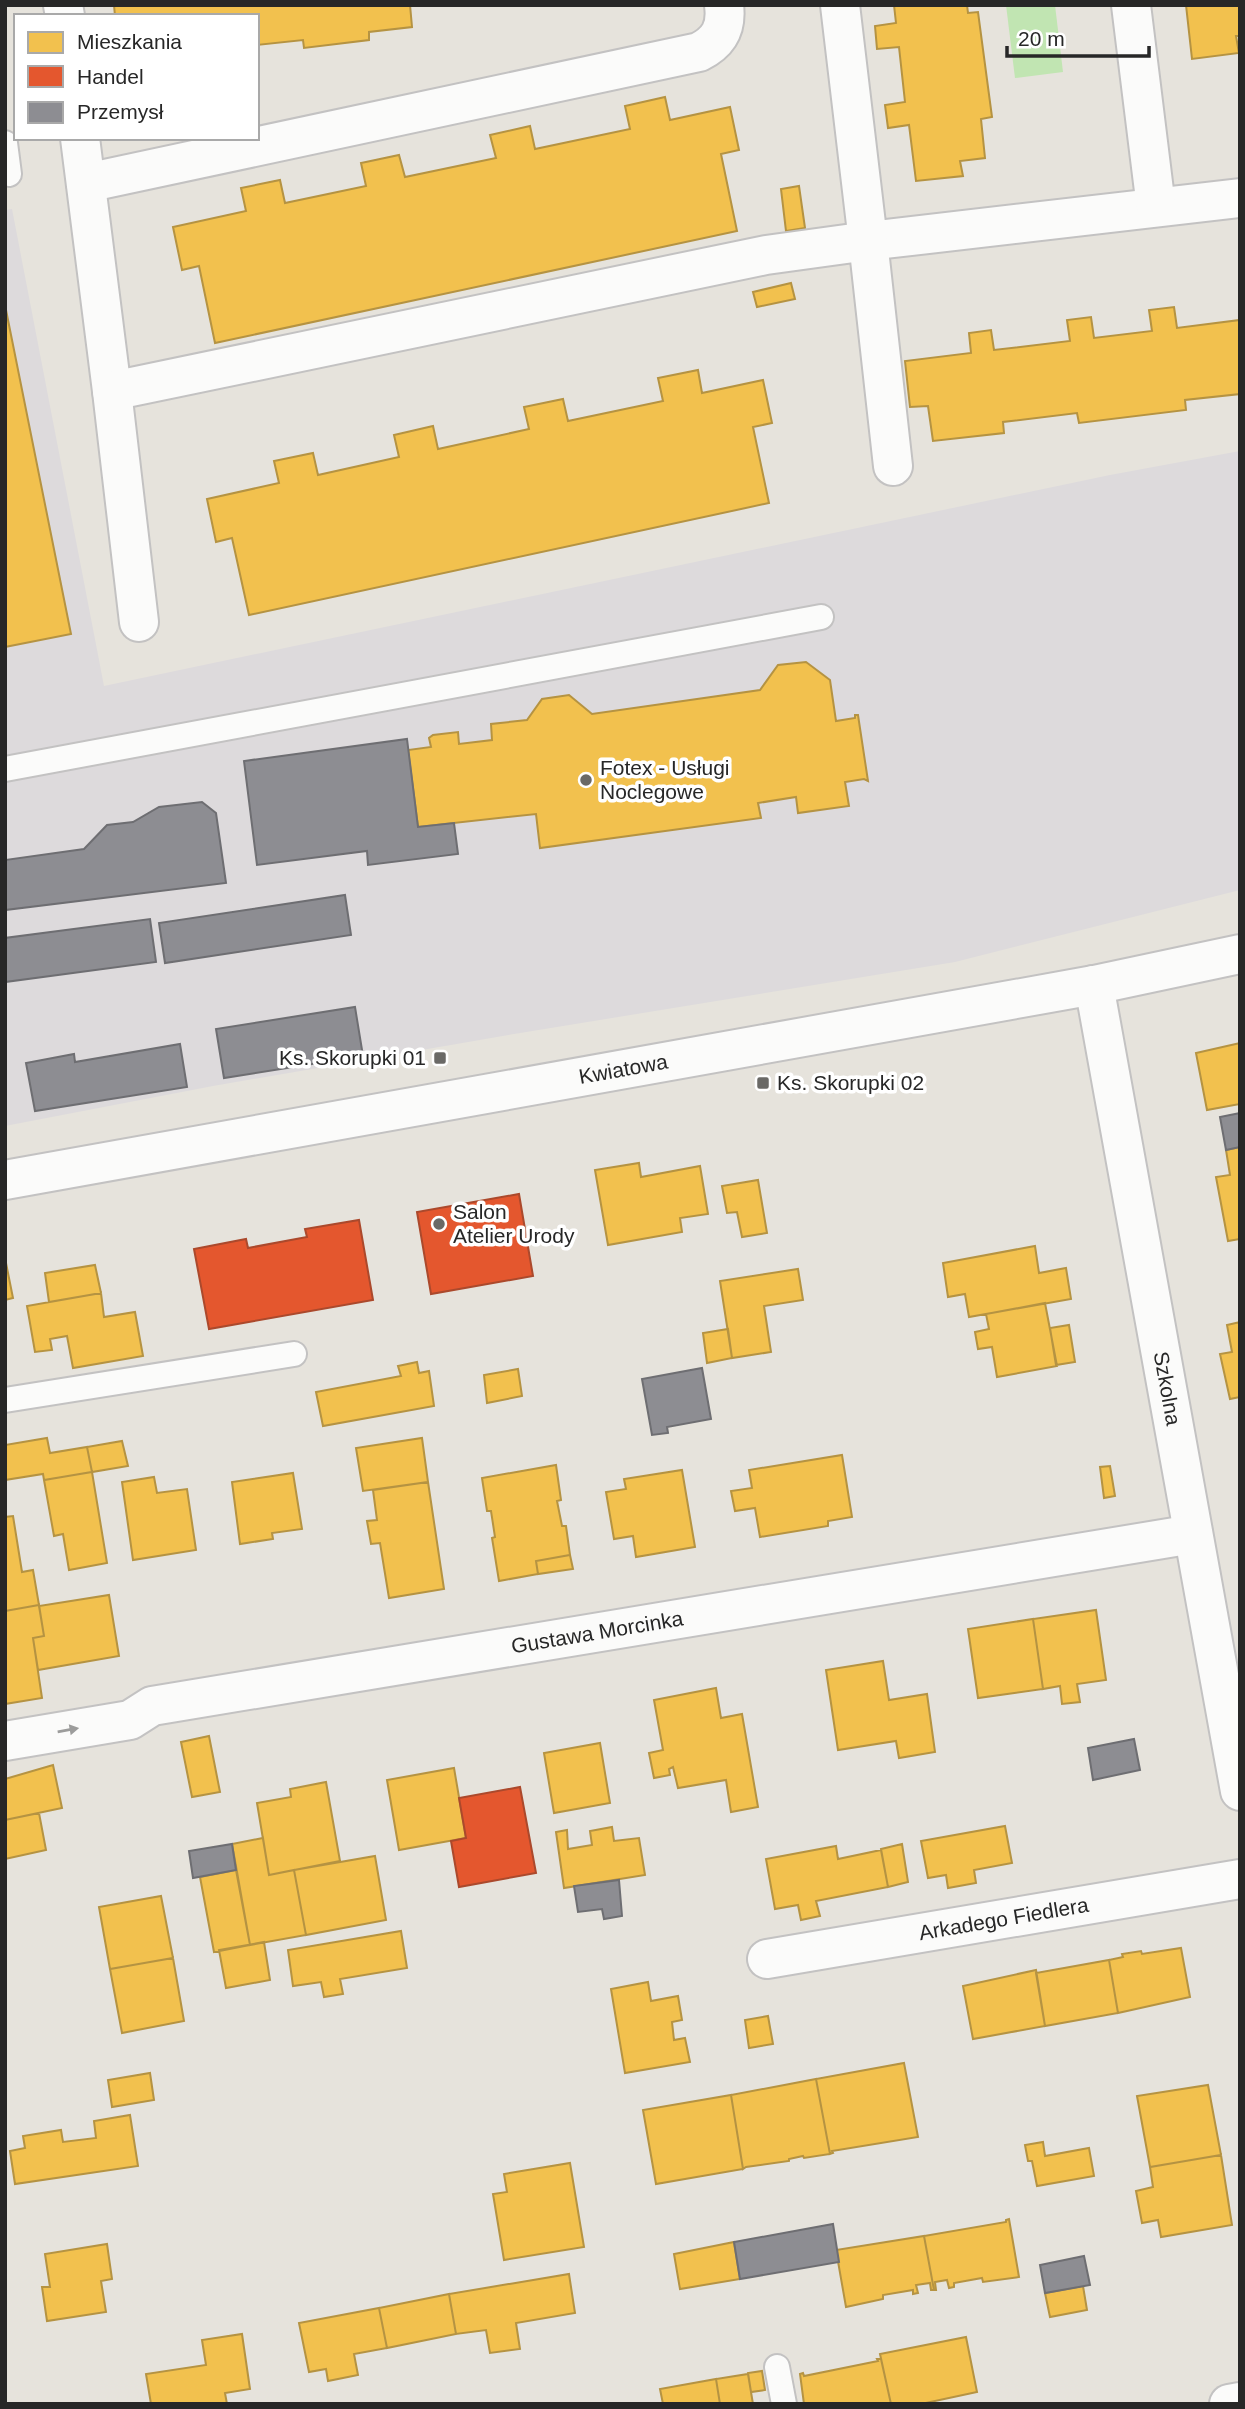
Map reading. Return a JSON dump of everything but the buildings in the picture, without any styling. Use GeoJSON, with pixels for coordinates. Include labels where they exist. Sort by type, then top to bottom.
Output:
{"type":"FeatureCollection","features":[{"type":"Feature","properties":{"kind":"street"},"geometry":{"type":"LineString","coordinates":[[86,183],[699,52],[712,46],[722,33],[726,15],[724,5]]}},
{"type":"Feature","properties":{"kind":"street"},"geometry":{"type":"LineString","coordinates":[[840,5],[893,466]]}},
{"type":"Feature","properties":{"kind":"street"},"geometry":{"type":"LineString","coordinates":[[1131,5],[1156,207]]}},
{"type":"Feature","properties":{"kind":"street"},"geometry":{"type":"LineString","coordinates":[[80,140],[139,622]]}},
{"type":"Feature","properties":{"kind":"street"},"geometry":{"type":"LineString","coordinates":[[111,391],[766,255],[1240,198]]}},
{"type":"Feature","properties":{"kind":"street","name":"Kwiatowa"},"geometry":{"type":"LineString","coordinates":[[5,1180],[1094,985],[1240,954]]}},
{"type":"Feature","properties":{"kind":"street","name":"Szkolna"},"geometry":{"type":"LineString","coordinates":[[1094,985],[1240,1791]]}},
{"type":"Feature","properties":{"kind":"street","name":"Gustawa Morcinka"},"geometry":{"type":"LineString","coordinates":[[5,1741],[130,1720],[152,1706],[1193,1534]]}},
{"type":"Feature","properties":{"kind":"street","name":"Arkadego Fiedlera"},"geometry":{"type":"LineString","coordinates":[[767,1959],[1240,1879]]}},
{"type":"Feature","properties":{"kind":"street"},"geometry":{"type":"LineString","coordinates":[[1229,2404],[1240,2402]]}},
{"type":"Feature","properties":{"kind":"lane"},"geometry":{"type":"LineString","coordinates":[[5,143],[9,174]]}},
{"type":"Feature","properties":{"kind":"lane"},"geometry":{"type":"LineString","coordinates":[[5,769],[821,617]]}},
{"type":"Feature","properties":{"kind":"lane"},"geometry":{"type":"LineString","coordinates":[[5,1400],[294,1354]]}},
{"type":"Feature","properties":{"kind":"lane"},"geometry":{"type":"LineString","coordinates":[[777,2367],[784,2404]]}},
{"type":"Feature","properties":{"kind":"shaded area"},"geometry":{"type":"Polygon","coordinates":[[[12,209],[104,686],[1110,475],[1240,451],[1240,890],[955,962],[514,1034],[213,1086],[5,1126],[5,210],[12,209]]]}},
{"type":"Feature","properties":{"kind":"green space"},"geometry":{"type":"Polygon","coordinates":[[[1006,5],[1055,5],[1063,72],[1015,78],[1006,5]]]}},
{"type":"Feature","properties":{"kind":"place","name":"Fotex - Usługi Noclegowe"},"geometry":{"type":"Point","coordinates":[586,780]}},
{"type":"Feature","properties":{"kind":"place","name":"Ks. Skorupki 01"},"geometry":{"type":"Point","coordinates":[440,1058]}},
{"type":"Feature","properties":{"kind":"place","name":"Ks. Skorupki 02"},"geometry":{"type":"Point","coordinates":[763,1083]}},
{"type":"Feature","properties":{"kind":"place","name":"Salon Atelier Urody"},"geometry":{"type":"Point","coordinates":[439,1224]}}]}
